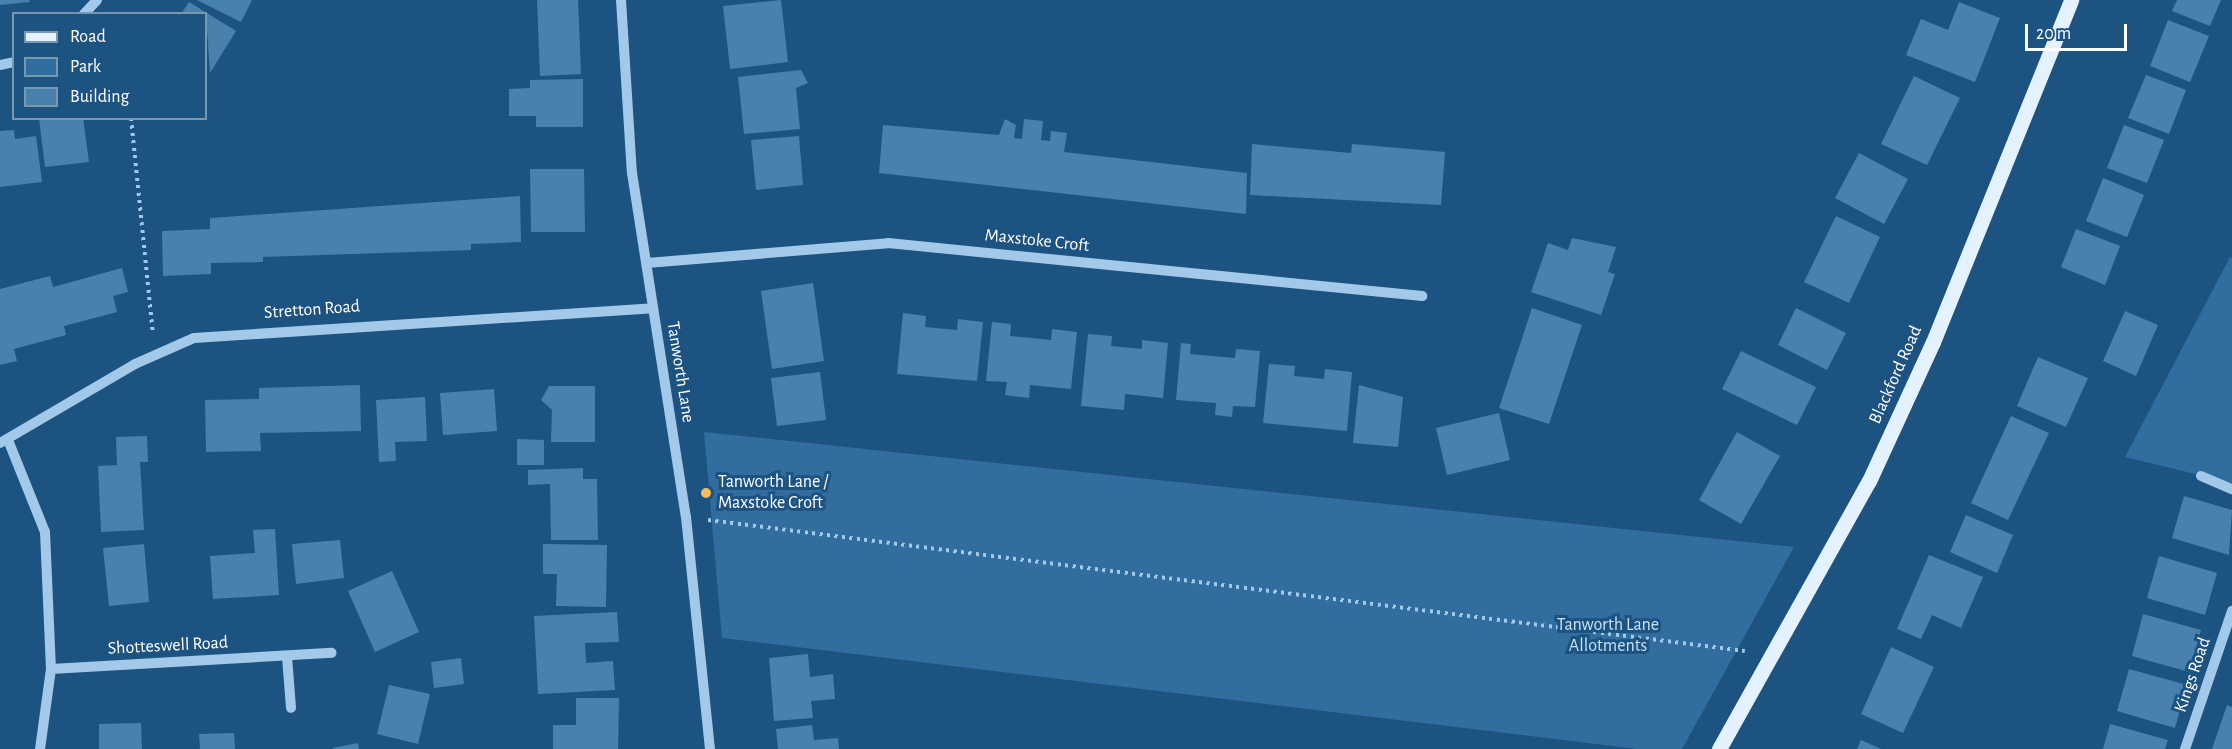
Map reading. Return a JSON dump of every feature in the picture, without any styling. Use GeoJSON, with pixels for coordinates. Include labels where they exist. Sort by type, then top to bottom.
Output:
{"type":"FeatureCollection","features":[{"type":"Feature","properties":{"kind":"main road","name":"Blackford Road"},"geometry":{"type":"LineString","coordinates":[[1719,749],[1869,481],[1908,396],[2071,0]]}},
{"type":"Feature","properties":{"kind":"street"},"geometry":{"type":"LineString","coordinates":[[86,12],[97,0]]}},
{"type":"Feature","properties":{"kind":"street","name":"Tanworth Lane"},"geometry":{"type":"LineString","coordinates":[[621,0],[626,114],[653,308],[686,517],[710,749]]}},
{"type":"Feature","properties":{"kind":"street","name":"Maxstoke Croft"},"geometry":{"type":"LineString","coordinates":[[647,263],[888,243],[1422,296]]}},
{"type":"Feature","properties":{"kind":"street","name":"Stretton Road"},"geometry":{"type":"LineString","coordinates":[[4,441],[155,355],[194,338],[232,331],[653,308]]}},
{"type":"Feature","properties":{"kind":"street"},"geometry":{"type":"LineString","coordinates":[[4,441],[45,532],[51,669],[40,749]]}},
{"type":"Feature","properties":{"kind":"street"},"geometry":{"type":"LineString","coordinates":[[2201,476],[2232,489]]}},
{"type":"Feature","properties":{"kind":"street","name":"Kings Road"},"geometry":{"type":"LineString","coordinates":[[2185,749],[2232,611]]}},
{"type":"Feature","properties":{"kind":"street","name":"Shotteswell Road"},"geometry":{"type":"LineString","coordinates":[[51,669],[332,653]]}},
{"type":"Feature","properties":{"kind":"street"},"geometry":{"type":"LineString","coordinates":[[287,657],[291,708]]}},
{"type":"Feature","properties":{"kind":"path"},"geometry":{"type":"LineString","coordinates":[[131,120],[155,355]]}},
{"type":"Feature","properties":{"kind":"path"},"geometry":{"type":"LineString","coordinates":[[686,517],[1772,655]]}},
{"type":"Feature","properties":{"kind":"green space"},"geometry":{"type":"Polygon","coordinates":[[[2230,257],[2232,258],[2232,483],[2125,457],[2230,257]]]}},
{"type":"Feature","properties":{"kind":"green space","name":"Tanworth Lane Allotments"},"geometry":{"type":"Polygon","coordinates":[[[704,432],[1794,547],[1682,749],[1637,749],[722,638],[704,432]]]}},
{"type":"Feature","properties":{"kind":"building"},"geometry":{"type":"Polygon","coordinates":[[[0,0],[29,0],[30,2],[0,5],[0,0]]]}},
{"type":"Feature","properties":{"kind":"building"},"geometry":{"type":"Polygon","coordinates":[[[197,0],[252,0],[241,22],[197,0]]]}},
{"type":"Feature","properties":{"kind":"building"},"geometry":{"type":"Polygon","coordinates":[[[537,0],[578,0],[581,74],[540,76],[537,0]]]}},
{"type":"Feature","properties":{"kind":"building"},"geometry":{"type":"Polygon","coordinates":[[[781,0],[788,62],[730,69],[723,6],[781,0]]]}},
{"type":"Feature","properties":{"kind":"building"},"geometry":{"type":"Polygon","coordinates":[[[2177,0],[2221,0],[2210,26],[2172,11],[2177,0]]]}},
{"type":"Feature","properties":{"kind":"building"},"geometry":{"type":"Polygon","coordinates":[[[189,2],[205,12],[182,12],[189,2]]]}},
{"type":"Feature","properties":{"kind":"building"},"geometry":{"type":"Polygon","coordinates":[[[1959,2],[2000,18],[1975,82],[1906,55],[1921,19],[1948,30],[1959,2]]]}},
{"type":"Feature","properties":{"kind":"building"},"geometry":{"type":"Polygon","coordinates":[[[207,13],[236,31],[210,73],[207,29],[207,13]]]}},
{"type":"Feature","properties":{"kind":"building"},"geometry":{"type":"Polygon","coordinates":[[[2168,20],[2209,36],[2190,82],[2150,66],[2168,20]]]}},
{"type":"Feature","properties":{"kind":"building"},"geometry":{"type":"Polygon","coordinates":[[[801,70],[808,83],[796,88],[800,129],[744,134],[738,77],[801,70]]]}},
{"type":"Feature","properties":{"kind":"building"},"geometry":{"type":"Polygon","coordinates":[[[2146,75],[2186,90],[2169,134],[2128,118],[2146,75]]]}},
{"type":"Feature","properties":{"kind":"building"},"geometry":{"type":"Polygon","coordinates":[[[1914,76],[1960,98],[1927,165],[1881,144],[1914,76]]]}},
{"type":"Feature","properties":{"kind":"building"},"geometry":{"type":"Polygon","coordinates":[[[583,79],[583,127],[536,127],[536,116],[509,116],[509,89],[530,88],[530,80],[583,79]]]}},
{"type":"Feature","properties":{"kind":"building"},"geometry":{"type":"Polygon","coordinates":[[[1005,119],[1016,125],[1014,138],[1022,139],[1024,119],[1043,121],[1041,140],[1050,141],[1051,131],[1067,133],[1064,152],[1247,173],[1246,214],[879,173],[883,125],[999,135],[1005,119]]]}},
{"type":"Feature","properties":{"kind":"building"},"geometry":{"type":"Polygon","coordinates":[[[39,120],[83,120],[89,162],[45,167],[39,120]]]}},
{"type":"Feature","properties":{"kind":"building"},"geometry":{"type":"Polygon","coordinates":[[[2124,125],[2164,140],[2147,183],[2107,168],[2124,125]]]}},
{"type":"Feature","properties":{"kind":"building"},"geometry":{"type":"Polygon","coordinates":[[[14,130],[15,139],[36,136],[42,182],[0,187],[0,131],[14,130]]]}},
{"type":"Feature","properties":{"kind":"building"},"geometry":{"type":"Polygon","coordinates":[[[799,136],[803,185],[756,190],[751,140],[799,136]]]}},
{"type":"Feature","properties":{"kind":"building"},"geometry":{"type":"Polygon","coordinates":[[[1252,144],[1351,153],[1352,144],[1445,152],[1441,205],[1250,195],[1252,144]]]}},
{"type":"Feature","properties":{"kind":"building"},"geometry":{"type":"Polygon","coordinates":[[[1859,153],[1908,179],[1884,224],[1835,198],[1859,153]]]}},
{"type":"Feature","properties":{"kind":"building"},"geometry":{"type":"Polygon","coordinates":[[[530,169],[584,169],[585,232],[531,232],[530,169]]]}},
{"type":"Feature","properties":{"kind":"building"},"geometry":{"type":"Polygon","coordinates":[[[2103,178],[2144,195],[2127,237],[2086,221],[2103,178]]]}},
{"type":"Feature","properties":{"kind":"building"},"geometry":{"type":"Polygon","coordinates":[[[520,196],[521,242],[471,244],[471,250],[263,257],[263,262],[211,263],[211,274],[163,276],[162,231],[210,229],[210,218],[520,196]]]}},
{"type":"Feature","properties":{"kind":"building"},"geometry":{"type":"Polygon","coordinates":[[[1836,216],[1880,237],[1849,303],[1804,282],[1836,216]]]}},
{"type":"Feature","properties":{"kind":"building"},"geometry":{"type":"Polygon","coordinates":[[[2076,229],[2120,246],[2105,285],[2061,267],[2076,229]]]}},
{"type":"Feature","properties":{"kind":"building"},"geometry":{"type":"Polygon","coordinates":[[[1572,238],[1616,247],[1608,272],[1615,274],[1601,315],[1531,292],[1548,243],[1568,250],[1572,238]]]}},
{"type":"Feature","properties":{"kind":"building"},"geometry":{"type":"Polygon","coordinates":[[[122,268],[128,292],[113,296],[117,312],[64,326],[66,335],[14,349],[17,361],[0,365],[0,289],[50,276],[53,287],[122,268]]]}},
{"type":"Feature","properties":{"kind":"building"},"geometry":{"type":"Polygon","coordinates":[[[813,283],[824,361],[772,369],[761,291],[813,283]]]}},
{"type":"Feature","properties":{"kind":"building"},"geometry":{"type":"Polygon","coordinates":[[[1532,308],[1582,325],[1549,424],[1499,408],[1532,308]]]}},
{"type":"Feature","properties":{"kind":"building"},"geometry":{"type":"Polygon","coordinates":[[[1796,308],[1846,333],[1827,370],[1778,345],[1796,308]]]}},
{"type":"Feature","properties":{"kind":"building"},"geometry":{"type":"Polygon","coordinates":[[[2125,311],[2158,325],[2136,376],[2103,361],[2125,311]]]}},
{"type":"Feature","properties":{"kind":"building"},"geometry":{"type":"Polygon","coordinates":[[[903,313],[926,316],[925,327],[957,330],[958,319],[983,322],[977,381],[897,374],[903,313]]]}},
{"type":"Feature","properties":{"kind":"building"},"geometry":{"type":"Polygon","coordinates":[[[992,322],[1011,324],[1010,336],[1051,340],[1052,329],[1077,332],[1071,389],[1030,385],[1029,398],[1005,395],[1007,382],[986,381],[992,322]]]}},
{"type":"Feature","properties":{"kind":"building"},"geometry":{"type":"Polygon","coordinates":[[[1088,334],[1112,336],[1111,346],[1142,349],[1142,340],[1168,343],[1163,398],[1125,394],[1124,410],[1081,406],[1088,334]]]}},
{"type":"Feature","properties":{"kind":"building"},"geometry":{"type":"Polygon","coordinates":[[[1181,343],[1191,344],[1190,354],[1235,358],[1236,349],[1260,351],[1255,407],[1233,406],[1232,417],[1215,415],[1216,403],[1176,400],[1181,343]]]}},
{"type":"Feature","properties":{"kind":"building"},"geometry":{"type":"Polygon","coordinates":[[[1741,351],[1816,387],[1797,425],[1722,389],[1741,351]]]}},
{"type":"Feature","properties":{"kind":"building"},"geometry":{"type":"Polygon","coordinates":[[[2038,357],[2088,378],[2066,427],[2017,406],[2038,357]]]}},
{"type":"Feature","properties":{"kind":"building"},"geometry":{"type":"Polygon","coordinates":[[[1269,364],[1295,366],[1294,376],[1324,379],[1325,369],[1352,372],[1347,431],[1263,423],[1269,364]]]}},
{"type":"Feature","properties":{"kind":"building"},"geometry":{"type":"Polygon","coordinates":[[[820,372],[826,420],[777,426],[771,378],[820,372]]]}},
{"type":"Feature","properties":{"kind":"building"},"geometry":{"type":"Polygon","coordinates":[[[360,385],[361,431],[260,433],[261,451],[206,452],[205,400],[259,399],[259,388],[360,385]]]}},
{"type":"Feature","properties":{"kind":"building"},"geometry":{"type":"Polygon","coordinates":[[[1359,385],[1403,397],[1398,447],[1353,443],[1359,385]]]}},
{"type":"Feature","properties":{"kind":"building"},"geometry":{"type":"Polygon","coordinates":[[[549,386],[595,386],[595,442],[551,442],[552,410],[541,400],[549,386]]]}},
{"type":"Feature","properties":{"kind":"building"},"geometry":{"type":"Polygon","coordinates":[[[494,389],[497,431],[443,435],[440,393],[494,389]]]}},
{"type":"Feature","properties":{"kind":"building"},"geometry":{"type":"Polygon","coordinates":[[[425,397],[427,441],[395,442],[396,461],[379,462],[376,400],[425,397]]]}},
{"type":"Feature","properties":{"kind":"building"},"geometry":{"type":"Polygon","coordinates":[[[1499,413],[1510,460],[1447,475],[1436,428],[1499,413]]]}},
{"type":"Feature","properties":{"kind":"building"},"geometry":{"type":"Polygon","coordinates":[[[2011,416],[2049,433],[2008,520],[1971,503],[2011,416]]]}},
{"type":"Feature","properties":{"kind":"building"},"geometry":{"type":"Polygon","coordinates":[[[1737,432],[1780,456],[1741,524],[1699,500],[1737,432]]]}},
{"type":"Feature","properties":{"kind":"building"},"geometry":{"type":"Polygon","coordinates":[[[147,436],[148,462],[140,462],[144,530],[101,532],[98,466],[117,465],[116,437],[147,436]]]}},
{"type":"Feature","properties":{"kind":"building"},"geometry":{"type":"Polygon","coordinates":[[[517,439],[544,440],[544,465],[517,465],[517,439]]]}},
{"type":"Feature","properties":{"kind":"building"},"geometry":{"type":"Polygon","coordinates":[[[583,468],[583,479],[597,479],[598,540],[551,540],[550,484],[528,485],[528,470],[583,468]]]}},
{"type":"Feature","properties":{"kind":"building"},"geometry":{"type":"Polygon","coordinates":[[[2184,496],[2232,510],[2229,555],[2172,538],[2184,496]]]}},
{"type":"Feature","properties":{"kind":"building"},"geometry":{"type":"Polygon","coordinates":[[[1966,515],[2013,535],[1997,573],[1950,552],[1966,515]]]}},
{"type":"Feature","properties":{"kind":"building"},"geometry":{"type":"Polygon","coordinates":[[[275,529],[279,595],[213,599],[210,556],[255,553],[253,530],[275,529]]]}},
{"type":"Feature","properties":{"kind":"building"},"geometry":{"type":"Polygon","coordinates":[[[340,540],[344,578],[296,584],[292,544],[340,540]]]}},
{"type":"Feature","properties":{"kind":"building"},"geometry":{"type":"Polygon","coordinates":[[[144,544],[149,602],[109,606],[103,548],[144,544]]]}},
{"type":"Feature","properties":{"kind":"building"},"geometry":{"type":"Polygon","coordinates":[[[543,544],[607,545],[606,607],[556,606],[557,574],[543,574],[543,544]]]}},
{"type":"Feature","properties":{"kind":"building"},"geometry":{"type":"Polygon","coordinates":[[[1929,555],[1983,577],[1961,628],[1932,615],[1921,639],[1897,629],[1929,555]]]}},
{"type":"Feature","properties":{"kind":"building"},"geometry":{"type":"Polygon","coordinates":[[[2159,556],[2217,573],[2205,615],[2147,598],[2159,556]]]}},
{"type":"Feature","properties":{"kind":"building"},"geometry":{"type":"Polygon","coordinates":[[[392,571],[419,632],[375,652],[348,591],[392,571]]]}},
{"type":"Feature","properties":{"kind":"building"},"geometry":{"type":"Polygon","coordinates":[[[617,612],[619,642],[585,643],[586,663],[613,661],[615,690],[538,694],[534,616],[617,612]]]}},
{"type":"Feature","properties":{"kind":"building"},"geometry":{"type":"Polygon","coordinates":[[[2143,614],[2201,630],[2189,672],[2132,656],[2143,614]]]}},
{"type":"Feature","properties":{"kind":"building"},"geometry":{"type":"Polygon","coordinates":[[[1891,647],[1934,667],[1903,733],[1861,714],[1891,647]]]}},
{"type":"Feature","properties":{"kind":"building"},"geometry":{"type":"Polygon","coordinates":[[[808,654],[810,677],[833,674],[835,699],[811,701],[813,718],[774,721],[769,658],[808,654]]]}},
{"type":"Feature","properties":{"kind":"building"},"geometry":{"type":"Polygon","coordinates":[[[461,658],[464,684],[434,688],[431,662],[461,658]]]}},
{"type":"Feature","properties":{"kind":"building"},"geometry":{"type":"Polygon","coordinates":[[[2129,669],[2187,685],[2175,728],[2117,711],[2129,669]]]}},
{"type":"Feature","properties":{"kind":"building"},"geometry":{"type":"Polygon","coordinates":[[[389,685],[430,694],[418,744],[377,734],[389,685]]]}},
{"type":"Feature","properties":{"kind":"building"},"geometry":{"type":"Polygon","coordinates":[[[576,698],[619,698],[618,749],[553,749],[553,725],[576,725],[576,698]]]}},
{"type":"Feature","properties":{"kind":"building"},"geometry":{"type":"Polygon","coordinates":[[[2227,705],[2232,707],[2232,749],[2212,749],[2227,705]]]}},
{"type":"Feature","properties":{"kind":"building"},"geometry":{"type":"Polygon","coordinates":[[[141,723],[142,749],[99,749],[99,724],[141,723]]]}},
{"type":"Feature","properties":{"kind":"building"},"geometry":{"type":"Polygon","coordinates":[[[2110,724],[2168,740],[2165,749],[2103,749],[2110,724]]]}},
{"type":"Feature","properties":{"kind":"building"},"geometry":{"type":"Polygon","coordinates":[[[812,725],[814,740],[838,738],[839,749],[778,749],[776,729],[812,725]]]}},
{"type":"Feature","properties":{"kind":"building"},"geometry":{"type":"Polygon","coordinates":[[[234,733],[235,749],[200,749],[199,734],[234,733]]]}},
{"type":"Feature","properties":{"kind":"building"},"geometry":{"type":"Polygon","coordinates":[[[1861,740],[1881,749],[1857,749],[1861,740]]]}},
{"type":"Feature","properties":{"kind":"building"},"geometry":{"type":"Polygon","coordinates":[[[358,743],[359,749],[333,749],[333,748],[358,743]]]}},
{"type":"Feature","properties":{"kind":"place","name":"Tanworth Lane / Maxstoke Croft"},"geometry":{"type":"Point","coordinates":[706,493]}}]}
